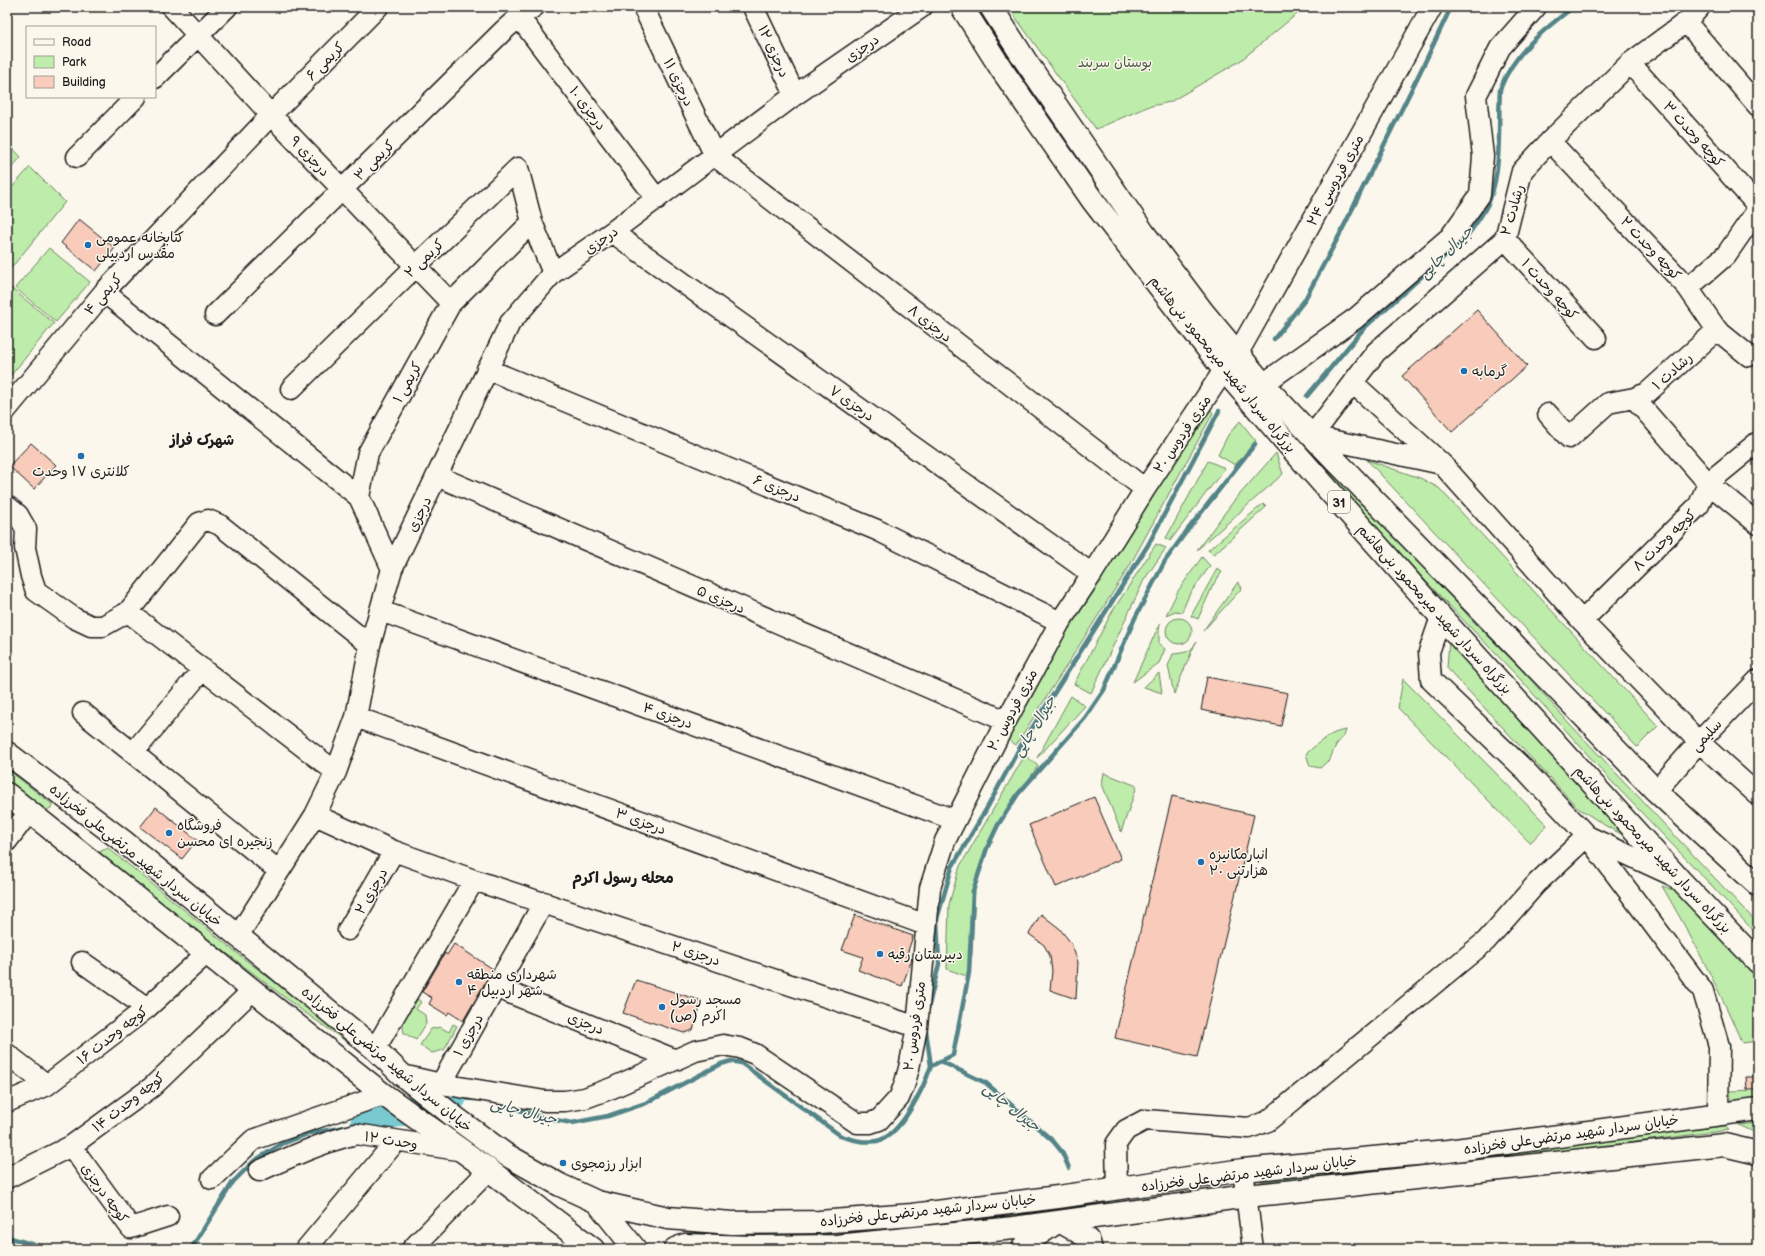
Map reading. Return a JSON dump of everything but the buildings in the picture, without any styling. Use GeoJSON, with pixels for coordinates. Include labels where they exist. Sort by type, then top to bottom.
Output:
{"type":"FeatureCollection","features":[{"type":"Feature","properties":{"kind":"main road","name":"بزرگراه سردار شهید میرمحمود بنی‌هاشم"},"geometry":{"type":"LineString","coordinates":[[962,7],[1002,70],[1094,201],[1224,370],[1441,617],[1679,879],[1758,962]]}},
{"type":"Feature","properties":{"kind":"main road","name":"بزرگراه سردار شهید میرمحمود بنی‌هاشم"},"geometry":{"type":"LineString","coordinates":[[991,7],[1025,60],[1143,232],[1203,312],[1263,384],[1656,791],[1758,885]]}},
{"type":"Feature","properties":{"kind":"main road","name":"خیابان سردار شهید مرتضی‌علی فخرزاده"},"geometry":{"type":"LineString","coordinates":[[7,753],[123,841],[376,1049],[403,1076],[505,1154],[560,1185],[597,1202],[668,1218],[740,1223],[819,1222],[912,1215],[1117,1189],[1243,1170],[1448,1151],[1758,1109]]}},
{"type":"Feature","properties":{"kind":"main road","name":"خیابان سردار شهید مرتضی‌علی فخرزاده"},"geometry":{"type":"LineString","coordinates":[[7,794],[383,1095],[489,1170],[593,1249]]}},
{"type":"Feature","properties":{"kind":"main road","name":"خیابان سردار شهید مرتضی‌علی فخرزاده"},"geometry":{"type":"LineString","coordinates":[[675,1249],[685,1245],[754,1247],[927,1243],[1014,1228],[1247,1196],[1724,1145],[1758,1153]]}},
{"type":"Feature","properties":{"kind":"main road"},"geometry":{"type":"LineString","coordinates":[[597,1202],[635,1249]]}},
{"type":"Feature","properties":{"kind":"street","name":"درجزی ۹"},"geometry":{"type":"LineString","coordinates":[[172,7],[199,34],[271,115],[451,303]]}},
{"type":"Feature","properties":{"kind":"street"},"geometry":{"type":"LineString","coordinates":[[156,77],[226,7]]}},
{"type":"Feature","properties":{"kind":"street","name":"کریمی ۶"},"geometry":{"type":"LineString","coordinates":[[271,115],[378,7]]}},
{"type":"Feature","properties":{"kind":"street","name":"درجزی ۱۱"},"geometry":{"type":"LineString","coordinates":[[642,7],[715,156]]}},
{"type":"Feature","properties":{"kind":"street","name":"درجزی ۱۲"},"geometry":{"type":"LineString","coordinates":[[753,7],[795,95]]}},
{"type":"Feature","properties":{"kind":"street","name":"درجزی"},"geometry":{"type":"LineString","coordinates":[[238,936],[316,815],[336,772],[356,717],[370,645],[381,611],[392,568],[510,323],[553,273],[657,199],[795,95],[922,7]]}},
{"type":"Feature","properties":{"kind":"street","name":"۲۴ متری فردوسی"},"geometry":{"type":"LineString","coordinates":[[1238,353],[1432,7]]}},
{"type":"Feature","properties":{"kind":"street"},"geometry":{"type":"LineString","coordinates":[[1263,384],[1356,318],[1450,237],[1480,195],[1483,156],[1476,96],[1500,48],[1536,7]]}},
{"type":"Feature","properties":{"kind":"street","name":"رشادت ۲"},"geometry":{"type":"LineString","coordinates":[[1312,436],[1376,352],[1505,239],[1522,171],[1550,140],[1630,62],[1686,22],[1700,7]]}},
{"type":"Feature","properties":{"kind":"street","name":"کریمی ۳"},"geometry":{"type":"LineString","coordinates":[[215,315],[526,12]]}},
{"type":"Feature","properties":{"kind":"street","name":"درجزی ۱۰"},"geometry":{"type":"LineString","coordinates":[[526,12],[657,199]]}},
{"type":"Feature","properties":{"kind":"street"},"geometry":{"type":"LineString","coordinates":[[1686,22],[1758,106]]}},
{"type":"Feature","properties":{"kind":"street","name":"کوچه وحدت ۳"},"geometry":{"type":"LineString","coordinates":[[1630,62],[1758,208]]}},
{"type":"Feature","properties":{"kind":"street"},"geometry":{"type":"LineString","coordinates":[[76,157],[135,98]]}},
{"type":"Feature","properties":{"kind":"street","name":"کریمی ۴"},"geometry":{"type":"LineString","coordinates":[[7,409],[104,292],[271,115]]}},
{"type":"Feature","properties":{"kind":"street","name":"کوچه وحدت ۲"},"geometry":{"type":"LineString","coordinates":[[1550,140],[1688,288],[1717,330],[1749,356]]}},
{"type":"Feature","properties":{"kind":"street","name":"درجزی ۸"},"geometry":{"type":"LineString","coordinates":[[715,156],[1145,489]]}},
{"type":"Feature","properties":{"kind":"street","name":"کریمی ۲"},"geometry":{"type":"LineString","coordinates":[[291,389],[518,168],[532,222]]}},
{"type":"Feature","properties":{"kind":"street"},"geometry":{"type":"LineString","coordinates":[[1688,288],[1726,255],[1758,208]]}},
{"type":"Feature","properties":{"kind":"street"},"geometry":{"type":"LineString","coordinates":[[532,222],[553,273]]}},
{"type":"Feature","properties":{"kind":"street","name":"کریمی ۱"},"geometry":{"type":"LineString","coordinates":[[359,497],[368,453],[451,303],[532,222]]}},
{"type":"Feature","properties":{"kind":"street","name":"درجزی ۷"},"geometry":{"type":"LineString","coordinates":[[612,232],[1092,574]]}},
{"type":"Feature","properties":{"kind":"street","name":"کوچه وحدت ۱"},"geometry":{"type":"LineString","coordinates":[[1505,239],[1596,338]]}},
{"type":"Feature","properties":{"kind":"street"},"geometry":{"type":"LineString","coordinates":[[104,292],[359,497],[392,568]]}},
{"type":"Feature","properties":{"kind":"street","name":"رشادت ۱"},"geometry":{"type":"LineString","coordinates":[[1548,414],[1569,438],[1608,403],[1634,398],[1647,393],[1717,330]]}},
{"type":"Feature","properties":{"kind":"street","name":"درجزی ۶"},"geometry":{"type":"LineString","coordinates":[[487,369],[877,530],[1060,622]]}},
{"type":"Feature","properties":{"kind":"street","name":"۲۰ متری فردوس"},"geometry":{"type":"LineString","coordinates":[[403,1076],[441,1084],[544,1101],[565,1101],[585,1098],[695,1051],[724,1045],[740,1048],[755,1054],[857,1123],[870,1123],[879,1120],[899,1098],[909,1068],[917,1027],[930,888],[936,864],[945,841],[1006,721],[1060,622],[1145,489],[1224,370]]}},
{"type":"Feature","properties":{"kind":"street"},"geometry":{"type":"LineString","coordinates":[[1353,383],[1442,464],[1582,621],[1699,742],[1758,795]]}},
{"type":"Feature","properties":{"kind":"street"},"geometry":{"type":"LineString","coordinates":[[1634,398],[1708,483],[1758,524]]}},
{"type":"Feature","properties":{"kind":"street"},"geometry":{"type":"LineString","coordinates":[[1312,436],[1442,464]]}},
{"type":"Feature","properties":{"kind":"street","name":"کوچه وحدت ۸"},"geometry":{"type":"LineString","coordinates":[[1582,621],[1699,505],[1708,483],[1758,442]]}},
{"type":"Feature","properties":{"kind":"street","name":"درجزی ۵"},"geometry":{"type":"LineString","coordinates":[[437,476],[1006,721]]}},
{"type":"Feature","properties":{"kind":"street"},"geometry":{"type":"LineString","coordinates":[[7,506],[18,515],[26,529],[25,548],[36,591],[74,618],[92,626],[103,626],[128,612],[199,523],[208,520],[220,525],[370,645]]}},
{"type":"Feature","properties":{"kind":"street","name":"درجزی ۴"},"geometry":{"type":"LineString","coordinates":[[381,611],[955,820]]}},
{"type":"Feature","properties":{"kind":"street"},"geometry":{"type":"LineString","coordinates":[[128,612],[336,772]]}},
{"type":"Feature","properties":{"kind":"street"},"geometry":{"type":"LineString","coordinates":[[1441,617],[1429,652],[1431,680],[1521,766],[1588,836],[1703,991],[1718,1046],[1718,1114]]}},
{"type":"Feature","properties":{"kind":"street"},"geometry":{"type":"LineString","coordinates":[[133,753],[203,669]]}},
{"type":"Feature","properties":{"kind":"street","name":"سلیمی"},"geometry":{"type":"LineString","coordinates":[[1656,791],[1699,742],[1758,680]]}},
{"type":"Feature","properties":{"kind":"street"},"geometry":{"type":"LineString","coordinates":[[83,713],[279,871]]}},
{"type":"Feature","properties":{"kind":"street","name":"درجزی ۳"},"geometry":{"type":"LineString","coordinates":[[356,717],[926,925]]}},
{"type":"Feature","properties":{"kind":"street"},"geometry":{"type":"LineString","coordinates":[[7,841],[29,812]]}},
{"type":"Feature","properties":{"kind":"street","name":"درجزی ۲"},"geometry":{"type":"LineString","coordinates":[[316,815],[394,851],[474,880],[917,1027]]}},
{"type":"Feature","properties":{"kind":"street"},"geometry":{"type":"LineString","coordinates":[[1588,836],[1679,879]]}},
{"type":"Feature","properties":{"kind":"street"},"geometry":{"type":"LineString","coordinates":[[1117,1189],[1116,1144],[1126,1130],[1145,1120],[1249,1128],[1268,1121],[1486,941],[1537,883],[1588,836]]}},
{"type":"Feature","properties":{"kind":"street","name":"درجزی ۲"},"geometry":{"type":"LineString","coordinates":[[348,930],[394,851]]}},
{"type":"Feature","properties":{"kind":"street"},"geometry":{"type":"LineString","coordinates":[[376,1049],[474,880]]}},
{"type":"Feature","properties":{"kind":"street","name":"درجزی ۱"},"geometry":{"type":"LineString","coordinates":[[441,1084],[544,902]]}},
{"type":"Feature","properties":{"kind":"street","name":"کوچه وحدت ۱۶"},"geometry":{"type":"LineString","coordinates":[[7,1102],[47,1085],[147,1008],[207,953]]}},
{"type":"Feature","properties":{"kind":"street"},"geometry":{"type":"LineString","coordinates":[[82,962],[147,1008]]}},
{"type":"Feature","properties":{"kind":"street","name":"درجزی"},"geometry":{"type":"LineString","coordinates":[[495,987],[676,1060]]}},
{"type":"Feature","properties":{"kind":"street","name":"کوچه وحدت ۱۴"},"geometry":{"type":"LineString","coordinates":[[7,1178],[71,1146],[152,1087],[253,990]]}},
{"type":"Feature","properties":{"kind":"street"},"geometry":{"type":"LineString","coordinates":[[7,1054],[47,1085]]}},
{"type":"Feature","properties":{"kind":"street"},"geometry":{"type":"LineString","coordinates":[[212,1179],[253,1140],[383,1095]]}},
{"type":"Feature","properties":{"kind":"street","name":"وحدت ۱۲"},"geometry":{"type":"LineString","coordinates":[[259,1171],[280,1161],[343,1137],[356,1134],[396,1141],[455,1147]]}},
{"type":"Feature","properties":{"kind":"street"},"geometry":{"type":"LineString","coordinates":[[306,1249],[396,1141]]}},
{"type":"Feature","properties":{"kind":"street","name":"کوچه درجزی"},"geometry":{"type":"LineString","coordinates":[[71,1146],[131,1228],[168,1216]]}},
{"type":"Feature","properties":{"kind":"street"},"geometry":{"type":"LineString","coordinates":[[412,1249],[489,1170]]}},
{"type":"Feature","properties":{"kind":"street"},"geometry":{"type":"LineString","coordinates":[[1243,1170],[1253,1249]]}},
{"type":"Feature","properties":{"kind":"street"},"geometry":{"type":"LineString","coordinates":[[1058,1197],[1059,1222]]}},
{"type":"Feature","properties":{"kind":"street"},"geometry":{"type":"LineString","coordinates":[[1022,1249],[1023,1246],[1059,1222]]}},
{"type":"Feature","properties":{"kind":"street"},"geometry":{"type":"LineString","coordinates":[[1059,1222],[1088,1238],[1092,1249]]}},
{"type":"Feature","properties":{"kind":"green space"},"geometry":{"type":"Polygon","coordinates":[[[967,7],[976,7],[1054,124],[1110,203],[1351,487],[1473,621],[1523,671],[1569,723],[1758,924],[1758,936],[1613,783],[1519,678],[1421,576],[1193,323],[967,7]]]}},
{"type":"Feature","properties":{"kind":"green space","name":"بوستان سربند"},"geometry":{"type":"Polygon","coordinates":[[[1008,7],[1312,7],[1298,13],[1240,61],[1170,102],[1147,107],[1096,129],[1008,7]]]}},
{"type":"Feature","properties":{"kind":"green space"},"geometry":{"type":"Polygon","coordinates":[[[7,142],[21,157],[7,173],[7,142]]]}},
{"type":"Feature","properties":{"kind":"green space"},"geometry":{"type":"Polygon","coordinates":[[[30,167],[65,202],[7,273],[7,193],[30,167]]]}},
{"type":"Feature","properties":{"kind":"green space"},"geometry":{"type":"Polygon","coordinates":[[[49,248],[90,282],[56,322],[15,288],[49,248]]]}},
{"type":"Feature","properties":{"kind":"green space"},"geometry":{"type":"Polygon","coordinates":[[[11,288],[54,323],[7,380],[7,293],[11,288]]]}},
{"type":"Feature","properties":{"kind":"green space"},"geometry":{"type":"Polygon","coordinates":[[[1210,409],[1213,413],[1129,567],[1016,745],[1003,737],[1075,615],[1210,409]]]}},
{"type":"Feature","properties":{"kind":"green space"},"geometry":{"type":"Polygon","coordinates":[[[1240,421],[1256,441],[1235,465],[1218,455],[1228,435],[1240,421]]]}},
{"type":"Feature","properties":{"kind":"green space"},"geometry":{"type":"Polygon","coordinates":[[[1276,453],[1283,474],[1197,550],[1233,502],[1276,453]]]}},
{"type":"Feature","properties":{"kind":"green space"},"geometry":{"type":"Polygon","coordinates":[[[1367,460],[1420,478],[1439,488],[1658,726],[1637,747],[1367,460]]]}},
{"type":"Feature","properties":{"kind":"green space"},"geometry":{"type":"Polygon","coordinates":[[[1208,461],[1225,468],[1170,541],[1166,538],[1208,461]]]}},
{"type":"Feature","properties":{"kind":"green space"},"geometry":{"type":"Polygon","coordinates":[[[1263,504],[1266,507],[1213,555],[1208,550],[1263,504]]]}},
{"type":"Feature","properties":{"kind":"green space"},"geometry":{"type":"Polygon","coordinates":[[[1156,544],[1166,548],[1144,580],[1091,693],[1074,684],[1112,612],[1156,544]]]}},
{"type":"Feature","properties":{"kind":"green space"},"geometry":{"type":"Polygon","coordinates":[[[1202,557],[1210,566],[1189,595],[1182,612],[1175,611],[1166,615],[1178,591],[1202,557]]]}},
{"type":"Feature","properties":{"kind":"green space"},"geometry":{"type":"Polygon","coordinates":[[[1217,569],[1222,572],[1213,585],[1198,619],[1191,616],[1217,569]]]}},
{"type":"Feature","properties":{"kind":"green space"},"geometry":{"type":"Polygon","coordinates":[[[1238,582],[1242,588],[1203,631],[1238,582]]]}},
{"type":"Feature","properties":{"kind":"green space"},"geometry":{"type":"Polygon","coordinates":[[[1179,618],[1188,622],[1192,631],[1188,640],[1179,644],[1170,640],[1166,631],[1170,622],[1179,618]]]}},
{"type":"Feature","properties":{"kind":"green space"},"geometry":{"type":"Polygon","coordinates":[[[1160,623],[1159,644],[1165,649],[1159,663],[1133,682],[1160,623]]]}},
{"type":"Feature","properties":{"kind":"green space"},"geometry":{"type":"Polygon","coordinates":[[[1450,626],[1649,849],[1606,826],[1578,808],[1447,668],[1450,626]]]}},
{"type":"Feature","properties":{"kind":"green space"},"geometry":{"type":"Polygon","coordinates":[[[1194,646],[1174,694],[1168,666],[1173,654],[1186,652],[1194,646]]]}},
{"type":"Feature","properties":{"kind":"green space"},"geometry":{"type":"Polygon","coordinates":[[[1159,673],[1162,693],[1144,687],[1159,673]]]}},
{"type":"Feature","properties":{"kind":"green space"},"geometry":{"type":"Polygon","coordinates":[[[1403,679],[1547,825],[1530,843],[1398,708],[1403,679]]]}},
{"type":"Feature","properties":{"kind":"green space"},"geometry":{"type":"Polygon","coordinates":[[[1071,696],[1085,706],[1037,758],[1071,696]]]}},
{"type":"Feature","properties":{"kind":"green space"},"geometry":{"type":"Polygon","coordinates":[[[1346,730],[1344,736],[1336,745],[1330,759],[1320,768],[1310,766],[1306,754],[1329,736],[1346,730]]]}},
{"type":"Feature","properties":{"kind":"green space"},"geometry":{"type":"Polygon","coordinates":[[[1025,755],[1038,766],[998,824],[980,865],[975,891],[972,955],[966,976],[947,969],[949,904],[960,866],[1025,755]]]}},
{"type":"Feature","properties":{"kind":"green space"},"geometry":{"type":"Polygon","coordinates":[[[7,769],[52,804],[51,808],[47,810],[40,807],[7,780],[7,769]]]}},
{"type":"Feature","properties":{"kind":"green space"},"geometry":{"type":"Polygon","coordinates":[[[1104,773],[1137,786],[1121,832],[1102,784],[1104,773]]]}},
{"type":"Feature","properties":{"kind":"green space"},"geometry":{"type":"Polygon","coordinates":[[[108,848],[242,957],[310,1009],[364,1054],[304,1012],[104,860],[100,855],[101,851],[108,848]]]}},
{"type":"Feature","properties":{"kind":"green space"},"geometry":{"type":"Polygon","coordinates":[[[1662,886],[1679,892],[1758,975],[1758,1041],[1742,1043],[1724,1002],[1684,924],[1662,886]]]}},
{"type":"Feature","properties":{"kind":"green space"},"geometry":{"type":"Polygon","coordinates":[[[418,999],[421,1002],[416,1009],[425,1015],[426,1024],[416,1040],[404,1033],[402,1021],[418,999]]]}},
{"type":"Feature","properties":{"kind":"green space"},"geometry":{"type":"Polygon","coordinates":[[[453,1024],[457,1026],[444,1050],[432,1053],[420,1045],[431,1029],[440,1027],[449,1032],[453,1024]]]}},
{"type":"Feature","properties":{"kind":"green space"},"geometry":{"type":"Polygon","coordinates":[[[1758,1090],[1758,1107],[1733,1110],[1730,1091],[1758,1090]]]}},
{"type":"Feature","properties":{"kind":"green space"},"geometry":{"type":"Polygon","coordinates":[[[1758,1123],[1758,1134],[1739,1125],[1758,1123]]]}},
{"type":"Feature","properties":{"kind":"green space"},"geometry":{"type":"Polygon","coordinates":[[[1724,1126],[1729,1130],[1509,1158],[1260,1184],[1260,1182],[1346,1170],[1724,1126]]]}},
{"type":"Feature","properties":{"kind":"waterway","name":"جیرال چایی"},"geometry":{"type":"LineString","coordinates":[[1274,339],[1304,301],[1340,234],[1451,7]]}},
{"type":"Feature","properties":{"kind":"waterway","name":"جیرال چایی"},"geometry":{"type":"LineString","coordinates":[[1307,396],[1364,328],[1467,236],[1477,222],[1488,204],[1494,186],[1499,145],[1500,89],[1506,76],[1521,54],[1540,34],[1572,8],[1578,7]]}},
{"type":"Feature","properties":{"kind":"waterway","name":"جیرال چایی"},"geometry":{"type":"LineString","coordinates":[[928,1009],[939,964],[937,919],[952,867],[987,808],[1020,747],[1148,545],[1219,411]]}},
{"type":"Feature","properties":{"kind":"waterway","name":"جیرال چایی"},"geometry":{"type":"LineString","coordinates":[[496,1102],[540,1117],[572,1123],[608,1116],[646,1103],[721,1064],[731,1061],[741,1063],[841,1136],[858,1141],[877,1141],[886,1137],[895,1130],[903,1121],[917,1098],[931,1066],[953,1055],[969,973],[973,891],[987,848],[998,825],[1018,794],[1085,718],[1104,690],[1134,620],[1165,561],[1255,444]]}},
{"type":"Feature","properties":{"kind":"waterway","name":"جیرال چایی"},"geometry":{"type":"LineString","coordinates":[[925,1024],[931,1066]]}},
{"type":"Feature","properties":{"kind":"waterway","name":"جیرال چایی"},"geometry":{"type":"LineString","coordinates":[[940,1061],[986,1083],[1053,1141],[1062,1152],[1069,1168]]}},
{"type":"Feature","properties":{"kind":"waterway","name":"جیرال چایی"},"geometry":{"type":"LineString","coordinates":[[453,1098],[475,1099]]}},
{"type":"Feature","properties":{"kind":"waterway","name":"جیرال چایی"},"geometry":{"type":"LineString","coordinates":[[364,1123],[453,1098]]}},
{"type":"Feature","properties":{"kind":"waterway","name":"جیرال چایی"},"geometry":{"type":"LineString","coordinates":[[354,1125],[364,1123]]}},
{"type":"Feature","properties":{"kind":"waterway","name":"جیرال چایی"},"geometry":{"type":"LineString","coordinates":[[191,1249],[233,1182],[254,1161],[282,1144],[310,1133],[346,1127]]}},
{"type":"Feature","properties":{"kind":"waterway","name":"جیرال چایی"},"geometry":{"type":"LineString","coordinates":[[7,1237],[49,1249]]}},
{"type":"Feature","properties":{"kind":"place","name":"کتابخانه عمومی مقدس اردبیلی"},"geometry":{"type":"Point","coordinates":[88,245]}},
{"type":"Feature","properties":{"kind":"place","name":"گرمابه"},"geometry":{"type":"Point","coordinates":[1464,371]}},
{"type":"Feature","properties":{"kind":"place","name":"کلانتری ۱۷ وحدت"},"geometry":{"type":"Point","coordinates":[81,456]}},
{"type":"Feature","properties":{"kind":"place","name":"فروشگاه زنجیره ای محسن"},"geometry":{"type":"Point","coordinates":[169,833]}},
{"type":"Feature","properties":{"kind":"place","name":"انبارمکانیزه ۲۰ هزارتنی"},"geometry":{"type":"Point","coordinates":[1201,862]}},
{"type":"Feature","properties":{"kind":"place","name":"دبیرستان رقیه"},"geometry":{"type":"Point","coordinates":[880,954]}},
{"type":"Feature","properties":{"kind":"place","name":"شهرداری منطقه ۴ شهر اردبیل"},"geometry":{"type":"Point","coordinates":[459,982]}},
{"type":"Feature","properties":{"kind":"place","name":"مسجد رسول اکرم (ص)"},"geometry":{"type":"Point","coordinates":[662,1007]}},
{"type":"Feature","properties":{"kind":"place","name":"ابزار رزمجوی"},"geometry":{"type":"Point","coordinates":[563,1163]}},
{"type":"Feature","properties":{"kind":"district","name":"شهرک فراز"},"geometry":{"type":"Point","coordinates":[202,440]}},
{"type":"Feature","properties":{"kind":"district","name":"محله رسول اکرم"},"geometry":{"type":"Point","coordinates":[623,878]}}]}
